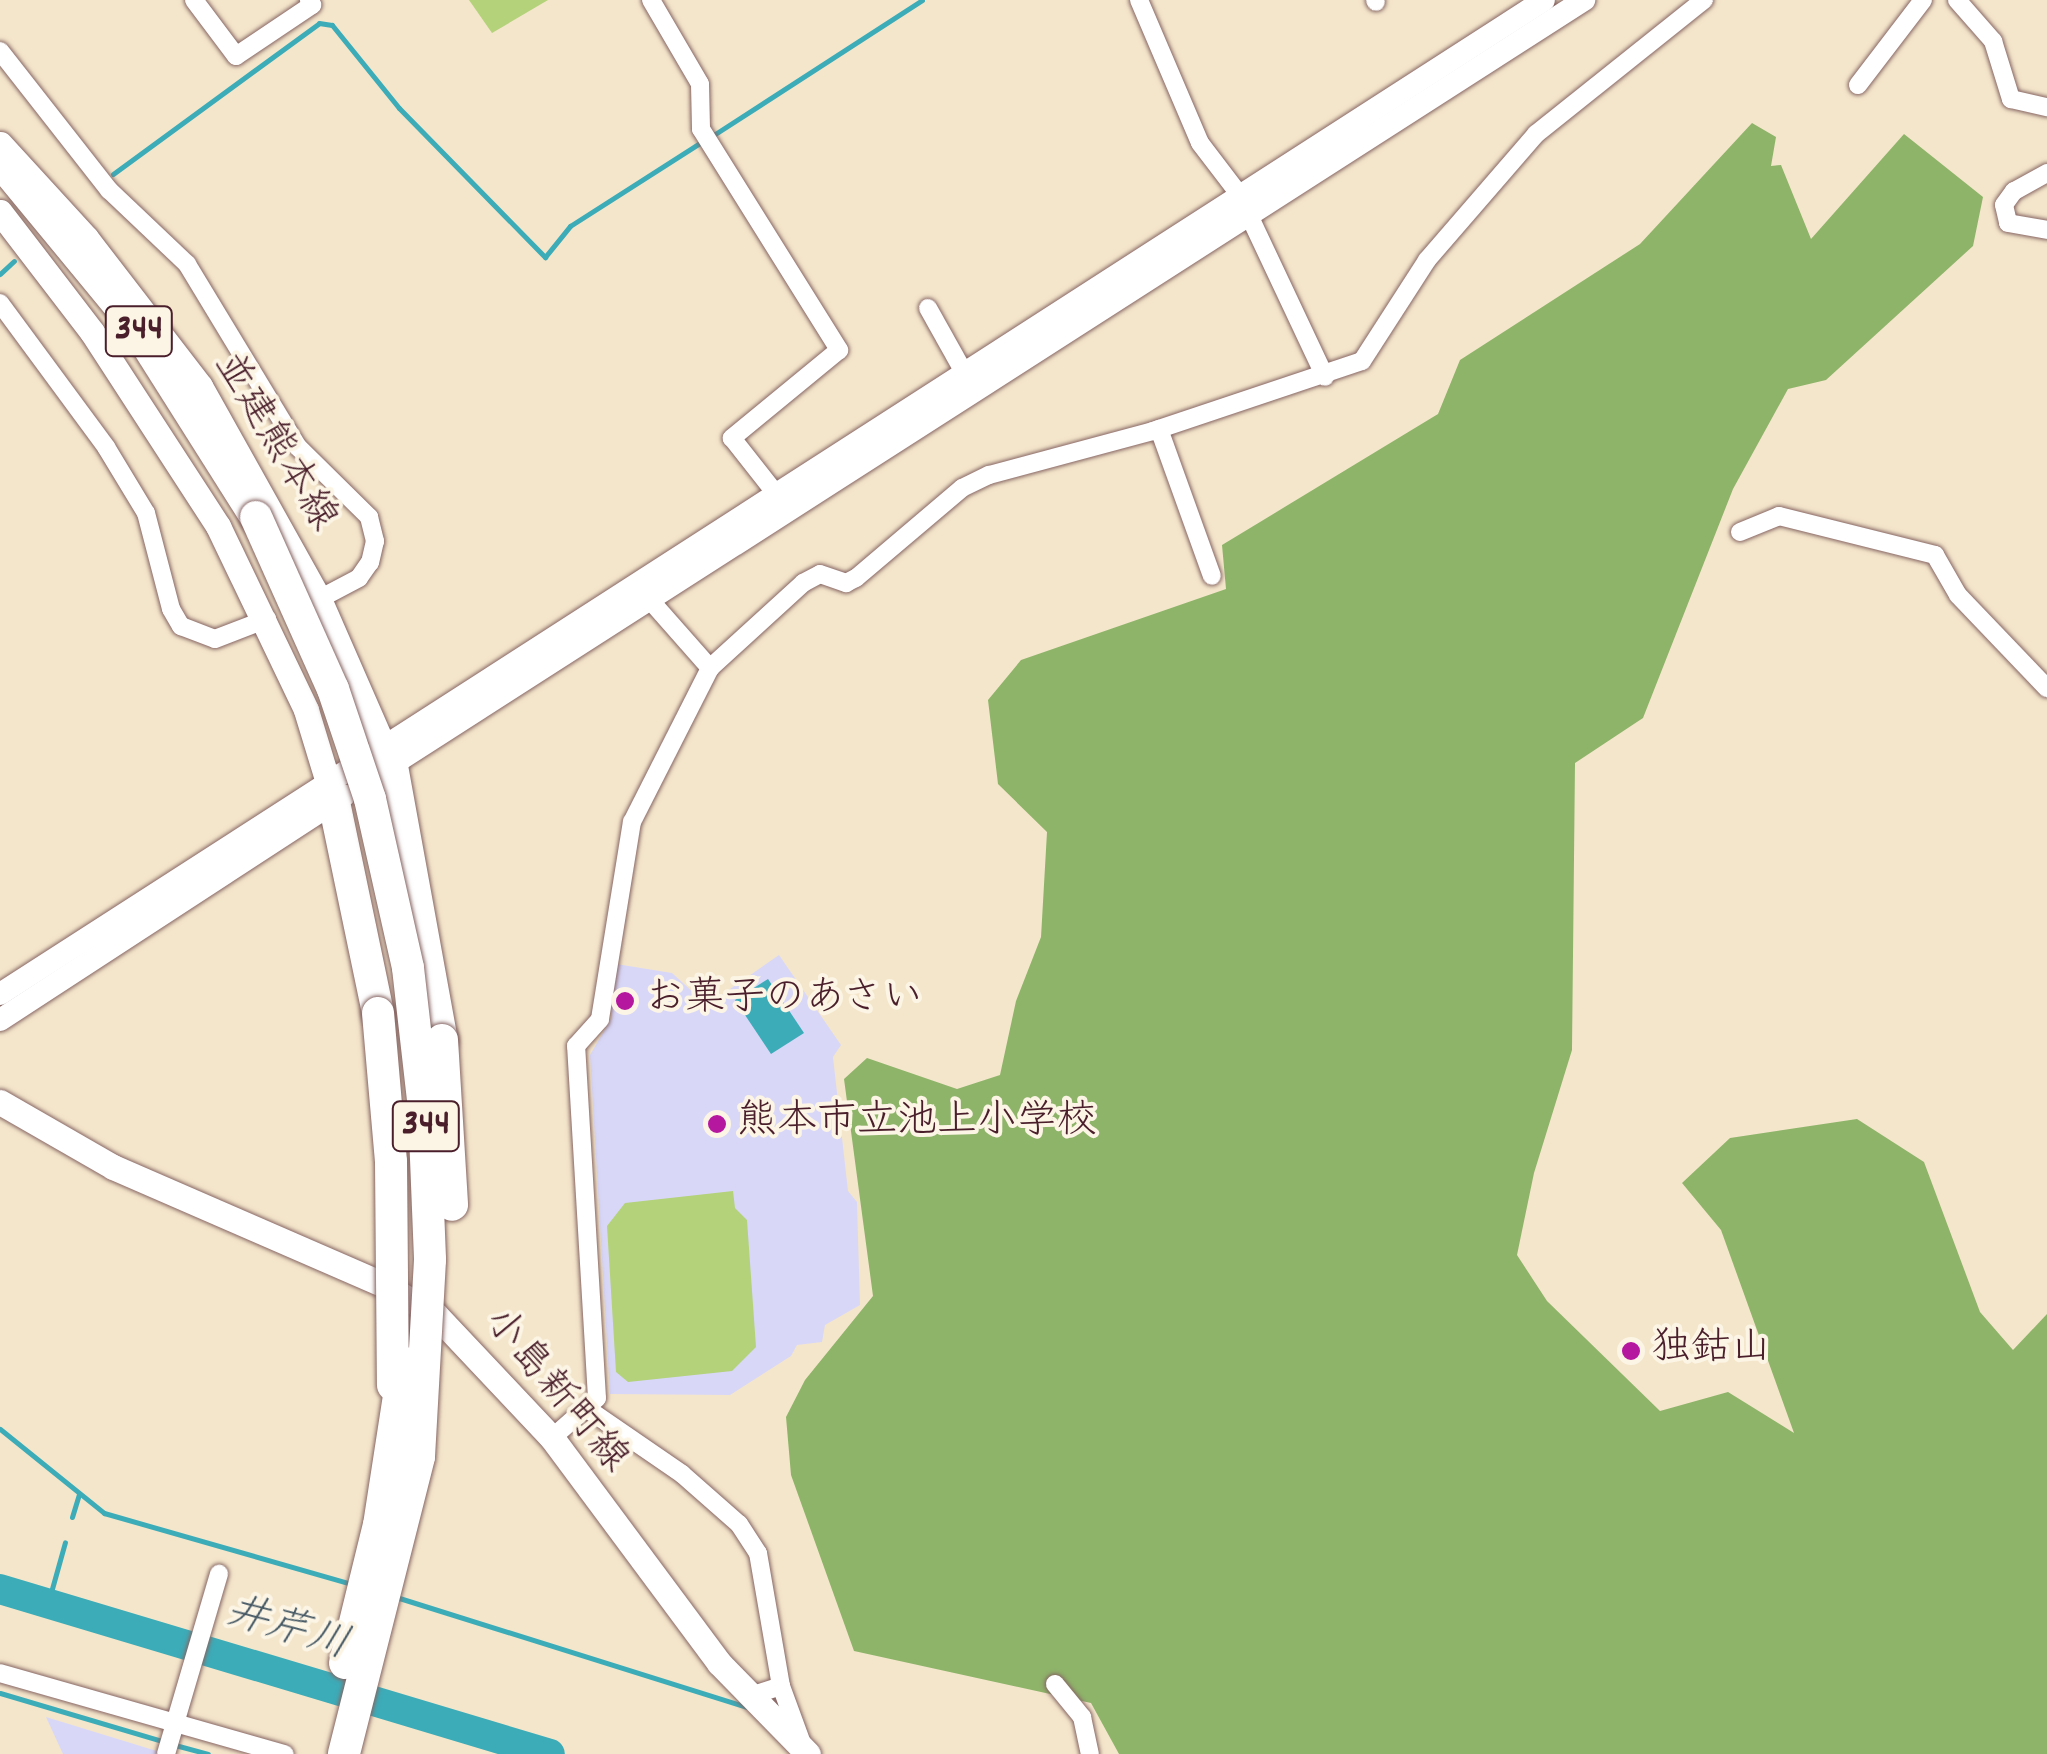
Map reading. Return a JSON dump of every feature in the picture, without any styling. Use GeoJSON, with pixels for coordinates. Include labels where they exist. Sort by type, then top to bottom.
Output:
{"type":"FeatureCollection","features":[{"type":"Feature","properties":{"kind":"highway","name":"344"},"geometry":{"type":"LineString","coordinates":[[0,161],[132,322],[248,522],[335,748],[392,970],[413,1188],[406,1453],[344,1754]]}},
{"type":"Feature","properties":{"kind":"highway","name":"344"},"geometry":{"type":"LineString","coordinates":[[0,194],[119,332],[248,522]]}},
{"type":"Feature","properties":{"kind":"highway"},"geometry":{"type":"LineString","coordinates":[[386,756],[442,1040],[452,1209],[450,1286],[406,1453]]}},
{"type":"Feature","properties":{"kind":"highway"},"geometry":{"type":"LineString","coordinates":[[330,791],[378,1013],[391,1162],[406,1453]]}},
{"type":"Feature","properties":{"kind":"highway","name":"344"},"geometry":{"type":"LineString","coordinates":[[320,1754],[406,1453]]}},
{"type":"Feature","properties":{"kind":"main road","name":"並建熊本線"},"geometry":{"type":"LineString","coordinates":[[0,144],[86,238],[200,386],[319,600],[386,756]]}},
{"type":"Feature","properties":{"kind":"main road"},"geometry":{"type":"LineString","coordinates":[[0,212],[162,434],[267,620],[306,710],[330,791]]}},
{"type":"Feature","properties":{"kind":"main road","name":"小島新町線"},"geometry":{"type":"LineString","coordinates":[[0,1102],[113,1167],[384,1285],[436,1315],[552,1438],[748,1698],[806,1753]]}},
{"type":"Feature","properties":{"kind":"street"},"geometry":{"type":"LineString","coordinates":[[194,0],[236,56],[312,5],[308,0]]}},
{"type":"Feature","properties":{"kind":"street"},"geometry":{"type":"LineString","coordinates":[[651,0],[700,84],[702,129],[839,350],[732,438],[776,494]]}},
{"type":"Feature","properties":{"kind":"street"},"geometry":{"type":"LineString","coordinates":[[1139,0],[1200,143],[1239,194],[1325,377]]}},
{"type":"Feature","properties":{"kind":"street"},"geometry":{"type":"LineString","coordinates":[[447,717],[650,600],[1239,194],[1544,0]]}},
{"type":"Feature","properties":{"kind":"street"},"geometry":{"type":"LineString","coordinates":[[0,994],[447,717],[776,494],[1247,217],[1584,0]]}},
{"type":"Feature","properties":{"kind":"street"},"geometry":{"type":"LineString","coordinates":[[552,1438],[589,1410],[598,1398],[576,1046],[600,1019],[632,822],[710,668],[804,583],[820,574],[846,583],[856,578],[962,488],[1033,459],[1160,429],[1325,377],[1362,361],[1427,260],[1536,134],[1704,0]]}},
{"type":"Feature","properties":{"kind":"street"},"geometry":{"type":"LineString","coordinates":[[1858,85],[1923,0]]}},
{"type":"Feature","properties":{"kind":"street"},"geometry":{"type":"LineString","coordinates":[[1957,0],[1993,40],[2011,99],[2047,107]]}},
{"type":"Feature","properties":{"kind":"street"},"geometry":{"type":"LineString","coordinates":[[0,52],[109,190],[187,264],[298,447],[369,517],[375,540],[370,562],[359,578],[319,600]]}},
{"type":"Feature","properties":{"kind":"street"},"geometry":{"type":"LineString","coordinates":[[2047,172],[2004,205],[2008,223],[2047,230]]}},
{"type":"Feature","properties":{"kind":"street"},"geometry":{"type":"LineString","coordinates":[[0,302],[87,419],[146,513],[181,626],[215,639],[267,620]]}},
{"type":"Feature","properties":{"kind":"street"},"geometry":{"type":"LineString","coordinates":[[928,308],[970,382]]}},
{"type":"Feature","properties":{"kind":"street"},"geometry":{"type":"LineString","coordinates":[[1160,429],[1212,576]]}},
{"type":"Feature","properties":{"kind":"street"},"geometry":{"type":"LineString","coordinates":[[1740,532],[1779,516],[1935,555],[1958,595],[2047,688]]}},
{"type":"Feature","properties":{"kind":"street"},"geometry":{"type":"LineString","coordinates":[[650,600],[710,668]]}},
{"type":"Feature","properties":{"kind":"street"},"geometry":{"type":"LineString","coordinates":[[0,1020],[330,791]]}},
{"type":"Feature","properties":{"kind":"street"},"geometry":{"type":"LineString","coordinates":[[589,1410],[738,1524],[758,1553],[782,1686],[806,1753]]}},
{"type":"Feature","properties":{"kind":"street"},"geometry":{"type":"LineString","coordinates":[[165,1752],[219,1574]]}},
{"type":"Feature","properties":{"kind":"street"},"geometry":{"type":"LineString","coordinates":[[0,1673],[176,1719],[286,1754]]}},
{"type":"Feature","properties":{"kind":"street"},"geometry":{"type":"LineString","coordinates":[[1055,1684],[1082,1717],[1090,1754]]}},
{"type":"Feature","properties":{"kind":"street"},"geometry":{"type":"LineString","coordinates":[[748,1698],[782,1686]]}},
{"type":"Feature","properties":{"kind":"shaded area","name":"熊本市立池上小学校"},"geometry":{"type":"Polygon","coordinates":[[[779,955],[841,1045],[833,1057],[848,1191],[857,1202],[860,1305],[825,1325],[822,1342],[797,1345],[791,1356],[730,1395],[610,1394],[590,1055],[611,1019],[610,963],[672,973],[707,1005],[779,955]]]}},
{"type":"Feature","properties":{"kind":"shaded area"},"geometry":{"type":"Polygon","coordinates":[[[46,1717],[160,1752],[160,1754],[63,1754],[46,1717]]]}},
{"type":"Feature","properties":{"kind":"green space"},"geometry":{"type":"Polygon","coordinates":[[[469,0],[548,0],[492,33],[469,0]]]}},
{"type":"Feature","properties":{"kind":"green space"},"geometry":{"type":"Polygon","coordinates":[[[1752,123],[1776,137],[1771,166],[1781,165],[1811,239],[1904,134],[1983,197],[1973,246],[1826,380],[1788,389],[1733,489],[1643,718],[1575,763],[1572,1050],[1534,1173],[1517,1255],[1547,1301],[1660,1411],[1728,1392],[1794,1433],[1721,1230],[1682,1183],[1730,1138],[1857,1119],[1924,1162],[1980,1312],[2013,1350],[2047,1314],[2047,1754],[1119,1754],[1091,1703],[854,1651],[791,1475],[786,1417],[805,1380],[873,1296],[844,1079],[867,1058],[957,1089],[1000,1075],[1016,1001],[1041,937],[1047,832],[998,784],[988,700],[1021,660],[1226,589],[1222,545],[1438,414],[1460,360],[1640,244],[1752,123]]]}},
{"type":"Feature","properties":{"kind":"green space"},"geometry":{"type":"Polygon","coordinates":[[[733,1191],[735,1208],[747,1220],[756,1347],[732,1371],[628,1382],[616,1372],[607,1226],[625,1203],[733,1191]]]}},
{"type":"Feature","properties":{"kind":"water"},"geometry":{"type":"Polygon","coordinates":[[[768,979],[804,1033],[771,1054],[735,1000],[768,979]]]}},
{"type":"Feature","properties":{"kind":"waterway"},"geometry":{"type":"LineString","coordinates":[[712,136],[922,0]]}},
{"type":"Feature","properties":{"kind":"waterway"},"geometry":{"type":"LineString","coordinates":[[113,174],[319,23],[332,25],[399,108],[545,257],[570,226],[703,141]]}},
{"type":"Feature","properties":{"kind":"waterway"},"geometry":{"type":"LineString","coordinates":[[0,274],[14,261]]}},
{"type":"Feature","properties":{"kind":"waterway"},"geometry":{"type":"LineString","coordinates":[[0,1429],[104,1513],[352,1584]]}},
{"type":"Feature","properties":{"kind":"waterway"},"geometry":{"type":"LineString","coordinates":[[72,1517],[79,1494]]}},
{"type":"Feature","properties":{"kind":"waterway"},"geometry":{"type":"LineString","coordinates":[[48,1603],[65,1542]]}},
{"type":"Feature","properties":{"kind":"waterway","name":"井芹川"},"geometry":{"type":"LineString","coordinates":[[0,1589],[550,1754]]}},
{"type":"Feature","properties":{"kind":"waterway"},"geometry":{"type":"LineString","coordinates":[[396,1597],[747,1707]]}},
{"type":"Feature","properties":{"kind":"waterway"},"geometry":{"type":"LineString","coordinates":[[0,1693],[165,1742]]}},
{"type":"Feature","properties":{"kind":"waterway"},"geometry":{"type":"LineString","coordinates":[[175,1745],[208,1754]]}},
{"type":"Feature","properties":{"kind":"place","name":"お菓子のあさい"},"geometry":{"type":"Point","coordinates":[625,1001]}},
{"type":"Feature","properties":{"kind":"place","name":"熊本市立池上小学校"},"geometry":{"type":"Point","coordinates":[717,1124]}},
{"type":"Feature","properties":{"kind":"place","name":"独鈷山"},"geometry":{"type":"Point","coordinates":[1631,1351]}}]}
